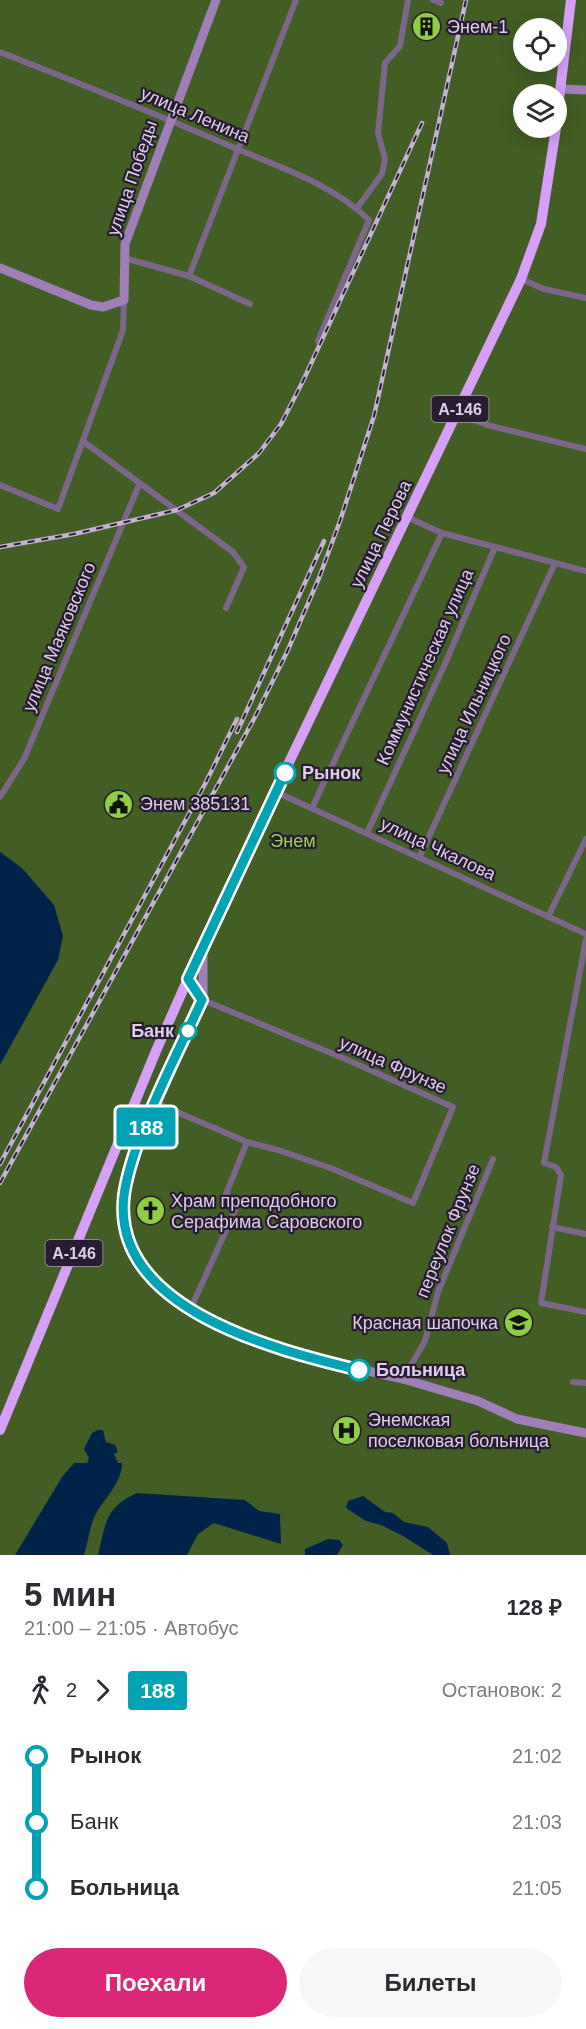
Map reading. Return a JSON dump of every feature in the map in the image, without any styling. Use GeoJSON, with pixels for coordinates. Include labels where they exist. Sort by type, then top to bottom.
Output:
{"type":"FeatureCollection","features":[{"type":"Feature","properties":{"kind":"highway","name":"улица Перова"},"geometry":{"type":"LineString","coordinates":[[562,84],[571,0]]}},
{"type":"Feature","properties":{"kind":"highway","name":"улица Перова"},"geometry":{"type":"LineString","coordinates":[[0,1430],[146,1075],[203,944],[521,279],[541,224],[554,138]]}},
{"type":"Feature","properties":{"kind":"street","name":"улица Победы"},"geometry":{"type":"LineString","coordinates":[[0,485],[58,509],[123,330],[125,244],[216,0]]}},
{"type":"Feature","properties":{"kind":"street"},"geometry":{"type":"LineString","coordinates":[[189,276],[296,0]]}},
{"type":"Feature","properties":{"kind":"street"},"geometry":{"type":"LineString","coordinates":[[357,208],[382,174],[385,159],[378,133],[385,63],[400,46],[408,0]]}},
{"type":"Feature","properties":{"kind":"street"},"geometry":{"type":"LineString","coordinates":[[433,0],[441,3]]}},
{"type":"Feature","properties":{"kind":"street","name":"улица Ленина"},"geometry":{"type":"LineString","coordinates":[[0,52],[237,149],[341,197],[357,208],[369,220],[318,341]]}},
{"type":"Feature","properties":{"kind":"street"},"geometry":{"type":"LineString","coordinates":[[567,89],[586,90]]}},
{"type":"Feature","properties":{"kind":"street"},"geometry":{"type":"LineString","coordinates":[[124,258],[189,276],[250,304]]}},
{"type":"Feature","properties":{"kind":"street"},"geometry":{"type":"LineString","coordinates":[[0,268],[91,305],[103,307],[124,300]]}},
{"type":"Feature","properties":{"kind":"street"},"geometry":{"type":"LineString","coordinates":[[521,279],[544,289],[586,298]]}},
{"type":"Feature","properties":{"kind":"street"},"geometry":{"type":"LineString","coordinates":[[458,414],[487,425],[586,448]]}},
{"type":"Feature","properties":{"kind":"street"},"geometry":{"type":"LineString","coordinates":[[84,442],[233,552],[244,567],[226,608]]}},
{"type":"Feature","properties":{"kind":"street","name":"улица Маяковского"},"geometry":{"type":"LineString","coordinates":[[0,797],[24,759],[140,485]]}},
{"type":"Feature","properties":{"kind":"street"},"geometry":{"type":"LineString","coordinates":[[407,517],[442,533],[586,570]]}},
{"type":"Feature","properties":{"kind":"street"},"geometry":{"type":"LineString","coordinates":[[312,808],[442,533]]}},
{"type":"Feature","properties":{"kind":"street","name":"Коммунистическая улица"},"geometry":{"type":"LineString","coordinates":[[367,833],[444,666],[495,547]]}},
{"type":"Feature","properties":{"kind":"street","name":"улица Ильницкого"},"geometry":{"type":"LineString","coordinates":[[419,858],[555,563]]}},
{"type":"Feature","properties":{"kind":"street","name":"улица Чкалова"},"geometry":{"type":"LineString","coordinates":[[276,792],[586,934]]}},
{"type":"Feature","properties":{"kind":"street"},"geometry":{"type":"LineString","coordinates":[[548,917],[586,839]]}},
{"type":"Feature","properties":{"kind":"street"},"geometry":{"type":"LineString","coordinates":[[586,939],[544,1163],[556,1167],[561,1175],[541,1303],[586,1312]]}},
{"type":"Feature","properties":{"kind":"street","name":"улица Перова"},"geometry":{"type":"LineString","coordinates":[[203,944],[202,1000],[141,1140],[124,1193],[126,1232],[143,1266],[158,1283],[190,1309],[260,1343],[311,1358],[403,1379],[478,1401],[518,1419],[586,1432]]}},
{"type":"Feature","properties":{"kind":"street","name":"улица Фрунзе"},"geometry":{"type":"LineString","coordinates":[[156,1103],[247,1143],[278,1150],[333,1169],[413,1203],[453,1107],[343,1058],[202,1000]]}},
{"type":"Feature","properties":{"kind":"street"},"geometry":{"type":"LineString","coordinates":[[190,1309],[237,1206],[226,1194],[247,1143]]}},
{"type":"Feature","properties":{"kind":"street","name":"переулок Фрунзе"},"geometry":{"type":"LineString","coordinates":[[403,1379],[425,1341],[438,1292],[493,1159]]}},
{"type":"Feature","properties":{"kind":"street"},"geometry":{"type":"LineString","coordinates":[[552,1227],[586,1234]]}},
{"type":"Feature","properties":{"kind":"street"},"geometry":{"type":"LineString","coordinates":[[573,1382],[586,1383]]}},
{"type":"Feature","properties":{"kind":"green space","name":"Энем"},"geometry":{"type":"Polygon","coordinates":[[[0,0],[586,0],[586,1555],[0,1555],[0,0]]]}},
{"type":"Feature","properties":{"kind":"water"},"geometry":{"type":"Polygon","coordinates":[[[0,852],[22,868],[54,905],[63,936],[58,960],[0,1065],[0,852]]]}},
{"type":"Feature","properties":{"kind":"water"},"geometry":{"type":"Polygon","coordinates":[[[103,1430],[106,1442],[115,1445],[118,1452],[114,1454],[118,1463],[122,1463],[119,1478],[94,1518],[84,1555],[15,1555],[62,1477],[74,1463],[87,1463],[89,1458],[84,1449],[92,1433],[103,1430]]]}},
{"type":"Feature","properties":{"kind":"water"},"geometry":{"type":"Polygon","coordinates":[[[137,1493],[245,1500],[259,1511],[280,1514],[281,1544],[214,1523],[198,1534],[187,1555],[98,1555],[105,1526],[112,1511],[137,1493]]]}},
{"type":"Feature","properties":{"kind":"water"},"geometry":{"type":"Polygon","coordinates":[[[363,1496],[404,1522],[428,1527],[447,1543],[450,1555],[433,1555],[403,1536],[381,1525],[366,1521],[346,1508],[348,1501],[363,1496]]]}},
{"type":"Feature","properties":{"kind":"water"},"geometry":{"type":"Polygon","coordinates":[[[328,1539],[339,1540],[343,1545],[337,1555],[305,1555],[305,1549],[328,1539]]]}},
{"type":"Feature","properties":{"kind":"railway"},"geometry":{"type":"LineString","coordinates":[[0,1183],[255,717],[287,652],[319,578],[374,416],[466,0]]}},
{"type":"Feature","properties":{"kind":"railway"},"geometry":{"type":"LineString","coordinates":[[0,547],[74,534],[177,510],[214,493],[259,453],[281,424],[303,381],[422,123]]}},
{"type":"Feature","properties":{"kind":"railway"},"geometry":{"type":"LineString","coordinates":[[237,732],[324,541]]}},
{"type":"Feature","properties":{"kind":"railway"},"geometry":{"type":"LineString","coordinates":[[0,1164],[205,784],[237,719]]}},
{"type":"Feature","properties":{"kind":"bus line","name":"188"},"geometry":{"type":"LineString","coordinates":[[285,773],[221,904],[188,979],[202,1000],[141,1140],[124,1193],[123,1210],[126,1232],[143,1266],[158,1283],[190,1309],[260,1343],[359,1370]]}},
{"type":"Feature","properties":{"kind":"place","name":"Энем-1"},"geometry":{"type":"Point","coordinates":[426,27]}},
{"type":"Feature","properties":{"kind":"place","name":"Рынок"},"geometry":{"type":"Point","coordinates":[285,773]}},
{"type":"Feature","properties":{"kind":"place","name":"Энем 385131"},"geometry":{"type":"Point","coordinates":[119,804]}},
{"type":"Feature","properties":{"kind":"place","name":"Банк"},"geometry":{"type":"Point","coordinates":[188,1031]}},
{"type":"Feature","properties":{"kind":"place","name":"Храм преподобного Серафима Саровского"},"geometry":{"type":"Point","coordinates":[150,1211]}},
{"type":"Feature","properties":{"kind":"place","name":"Красная шапочка"},"geometry":{"type":"Point","coordinates":[519,1323]}},
{"type":"Feature","properties":{"kind":"place","name":"Больница"},"geometry":{"type":"Point","coordinates":[359,1370]}},
{"type":"Feature","properties":{"kind":"place","name":"Энемская поселковая больница"},"geometry":{"type":"Point","coordinates":[347,1430]}}]}
